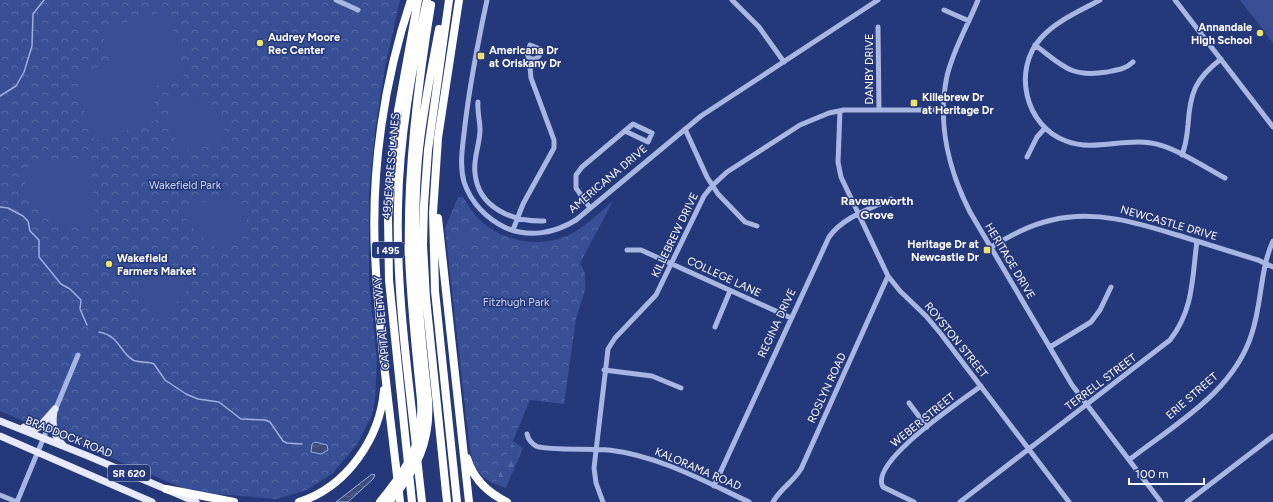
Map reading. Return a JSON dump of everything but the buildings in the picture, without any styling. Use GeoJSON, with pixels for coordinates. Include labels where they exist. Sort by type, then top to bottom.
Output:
{"type":"FeatureCollection","features":[{"type":"Feature","properties":{"kind":"highway"},"geometry":{"type":"LineString","coordinates":[[400,502],[383,351],[375,253],[380,140],[389,85],[399,39],[411,0]]}},
{"type":"Feature","properties":{"kind":"highway","name":"CAPITAL BELTWAY"},"geometry":{"type":"LineString","coordinates":[[412,502],[389,280],[388,225],[389,181],[396,122],[418,0]]}},
{"type":"Feature","properties":{"kind":"highway","name":"495 EXPRESS LANES"},"geometry":{"type":"LineString","coordinates":[[422,502],[402,310],[398,226],[399,183],[404,129],[414,65],[427,0]]}},
{"type":"Feature","properties":{"kind":"highway"},"geometry":{"type":"LineString","coordinates":[[389,502],[411,474],[423,450],[429,423],[425,400],[410,256],[410,186],[417,100],[432,0]]}},
{"type":"Feature","properties":{"kind":"highway"},"geometry":{"type":"LineString","coordinates":[[380,502],[401,475],[411,459],[425,400],[417,286],[417,174],[424,118],[445,0]]}},
{"type":"Feature","properties":{"kind":"highway"},"geometry":{"type":"LineString","coordinates":[[447,502],[426,298],[424,204],[428,150],[449,0]]}},
{"type":"Feature","properties":{"kind":"highway"},"geometry":{"type":"LineString","coordinates":[[457,502],[436,290],[433,220],[435,169],[459,0]]}},
{"type":"Feature","properties":{"kind":"highway"},"geometry":{"type":"LineString","coordinates":[[435,169],[440,241],[469,502]]}},
{"type":"Feature","properties":{"kind":"highway"},"geometry":{"type":"LineString","coordinates":[[299,502],[320,492],[334,482],[356,461],[368,444],[380,414],[383,398],[383,351]]}},
{"type":"Feature","properties":{"kind":"highway"},"geometry":{"type":"LineString","coordinates":[[462,435],[468,461],[475,475],[489,492],[507,502]]}},
{"type":"Feature","properties":{"kind":"highway"},"geometry":{"type":"LineString","coordinates":[[166,489],[234,502]]}},
{"type":"Feature","properties":{"kind":"main road"},"geometry":{"type":"LineString","coordinates":[[9,425],[35,429],[45,422],[55,409]]}},
{"type":"Feature","properties":{"kind":"main road"},"geometry":{"type":"LineString","coordinates":[[55,409],[53,423],[54,432],[58,440],[66,447]]}},
{"type":"Feature","properties":{"kind":"main road","name":"BRADDOCK ROAD"},"geometry":{"type":"LineString","coordinates":[[0,421],[196,502]]}},
{"type":"Feature","properties":{"kind":"main road","name":"SR 620"},"geometry":{"type":"LineString","coordinates":[[0,436],[152,502]]}},
{"type":"Feature","properties":{"kind":"street"},"geometry":{"type":"LineString","coordinates":[[336,0],[358,10]]}},
{"type":"Feature","properties":{"kind":"street","name":"AMERICANA DRIVE"},"geometry":{"type":"LineString","coordinates":[[487,0],[470,84],[461,166],[468,193],[479,208],[494,221],[513,230],[535,233],[553,230],[569,224],[712,108],[878,0]]}},
{"type":"Feature","properties":{"kind":"street"},"geometry":{"type":"LineString","coordinates":[[732,0],[759,27],[784,62]]}},
{"type":"Feature","properties":{"kind":"street","name":"HERITAGE DRIVE"},"geometry":{"type":"LineString","coordinates":[[978,0],[947,77],[944,110],[946,142],[953,172],[965,201],[991,247],[1086,405],[1161,502]]}},
{"type":"Feature","properties":{"kind":"street"},"geometry":{"type":"LineString","coordinates":[[1100,0],[1054,26],[1035,45],[1026,66],[1024,83],[1031,108],[1045,128],[1065,141],[1078,145],[1091,146],[1150,142],[1166,147],[1225,178]]}},
{"type":"Feature","properties":{"kind":"street"},"geometry":{"type":"LineString","coordinates":[[1175,0],[1273,126]]}},
{"type":"Feature","properties":{"kind":"street"},"geometry":{"type":"LineString","coordinates":[[944,10],[969,21]]}},
{"type":"Feature","properties":{"kind":"street","name":"DANBY DRIVE"},"geometry":{"type":"LineString","coordinates":[[878,27],[879,110]]}},
{"type":"Feature","properties":{"kind":"street"},"geometry":{"type":"LineString","coordinates":[[1035,45],[1066,68],[1078,74],[1093,74],[1121,69],[1133,62]]}},
{"type":"Feature","properties":{"kind":"street"},"geometry":{"type":"LineString","coordinates":[[1182,155],[1186,142],[1189,104],[1195,87],[1205,73],[1221,59]]}},
{"type":"Feature","properties":{"kind":"street"},"geometry":{"type":"LineString","coordinates":[[513,230],[523,204],[554,148],[554,140],[531,78],[530,67],[533,60]]}},
{"type":"Feature","properties":{"kind":"street"},"geometry":{"type":"LineString","coordinates":[[478,102],[480,129],[475,159],[476,182],[484,197],[506,215],[517,219],[544,221]]}},
{"type":"Feature","properties":{"kind":"street","name":"KILLEBREW DRIVE"},"geometry":{"type":"LineString","coordinates":[[604,502],[599,492],[594,474],[595,448],[606,355],[610,344],[656,295],[700,204],[712,186],[727,172],[800,126],[820,116],[840,111],[944,110]]}},
{"type":"Feature","properties":{"kind":"street","name":"ROYSTON STREET"},"geometry":{"type":"LineString","coordinates":[[840,111],[839,170],[844,185],[888,276],[900,291],[926,316],[1069,502]]}},
{"type":"Feature","properties":{"kind":"street"},"geometry":{"type":"LineString","coordinates":[[590,208],[576,188],[576,175],[582,167],[633,124],[652,133],[648,142],[625,131]]}},
{"type":"Feature","properties":{"kind":"street"},"geometry":{"type":"LineString","coordinates":[[1027,157],[1037,137],[1045,128]]}},
{"type":"Feature","properties":{"kind":"street"},"geometry":{"type":"LineString","coordinates":[[685,129],[712,186],[745,222],[757,226]]}},
{"type":"Feature","properties":{"kind":"street","name":"REGINA DRIVE"},"geometry":{"type":"LineString","coordinates":[[714,486],[829,237],[839,226],[891,199]]}},
{"type":"Feature","properties":{"kind":"street","name":"NEWCASTLE DRIVE"},"geometry":{"type":"LineString","coordinates":[[991,247],[1013,234],[1039,224],[1081,216],[1124,220],[1197,241],[1266,264],[1273,268]]}},
{"type":"Feature","properties":{"kind":"street","name":"TERRELL STREET"},"geometry":{"type":"LineString","coordinates":[[960,502],[1158,351],[1176,333],[1191,299],[1197,241]]}},
{"type":"Feature","properties":{"kind":"street","name":"ERIE STREET"},"geometry":{"type":"LineString","coordinates":[[1129,460],[1208,399],[1236,368],[1252,334],[1266,264],[1273,241]]}},
{"type":"Feature","properties":{"kind":"street","name":"COLLEGE LANE"},"geometry":{"type":"LineString","coordinates":[[627,250],[641,250],[791,318]]}},
{"type":"Feature","properties":{"kind":"street","name":"ROSLYN ROAD"},"geometry":{"type":"LineString","coordinates":[[773,502],[781,490],[801,469],[888,276]]}},
{"type":"Feature","properties":{"kind":"street"},"geometry":{"type":"LineString","coordinates":[[1050,347],[1091,322],[1100,310],[1110,288]]}},
{"type":"Feature","properties":{"kind":"street"},"geometry":{"type":"LineString","coordinates":[[715,327],[730,291]]}},
{"type":"Feature","properties":{"kind":"street"},"geometry":{"type":"LineString","coordinates":[[0,494],[17,502],[78,355]]}},
{"type":"Feature","properties":{"kind":"street"},"geometry":{"type":"LineString","coordinates":[[604,370],[647,375],[682,388]]}},
{"type":"Feature","properties":{"kind":"street","name":"WEBER STREET"},"geometry":{"type":"LineString","coordinates":[[914,502],[886,489],[882,484],[881,477],[898,451],[981,386]]}},
{"type":"Feature","properties":{"kind":"street"},"geometry":{"type":"LineString","coordinates":[[909,403],[927,427]]}},
{"type":"Feature","properties":{"kind":"street","name":"KALORAMA ROAD"},"geometry":{"type":"LineString","coordinates":[[527,434],[532,443],[541,447],[595,448],[627,453],[660,462],[749,502]]}},
{"type":"Feature","properties":{"kind":"street"},"geometry":{"type":"LineString","coordinates":[[1187,502],[1273,436]]}},
{"type":"Feature","properties":{"kind":"green space","name":"Wakefield Park"},"geometry":{"type":"Polygon","coordinates":[[[0,0],[400,0],[385,67],[375,131],[369,194],[369,282],[377,361],[375,400],[372,415],[358,443],[333,473],[307,490],[276,499],[192,492],[0,411],[0,0]]]}},
{"type":"Feature","properties":{"kind":"green space"},"geometry":{"type":"Polygon","coordinates":[[[1240,0],[1273,0],[1273,43],[1240,0]]]}},
{"type":"Feature","properties":{"kind":"green space"},"geometry":{"type":"Polygon","coordinates":[[[164,12],[169,15],[180,54],[184,78],[150,88],[159,119],[97,140],[92,137],[80,96],[79,73],[112,63],[102,32],[120,24],[164,12]]]}},
{"type":"Feature","properties":{"kind":"green space"},"geometry":{"type":"Polygon","coordinates":[[[180,99],[196,102],[209,109],[220,121],[227,135],[212,143],[181,150],[177,148],[170,117],[169,101],[180,99]]]}},
{"type":"Feature","properties":{"kind":"green space"},"geometry":{"type":"Polygon","coordinates":[[[86,159],[90,162],[95,204],[93,227],[66,225],[45,213],[37,204],[30,194],[21,169],[45,162],[86,159]]]}},
{"type":"Feature","properties":{"kind":"green space","name":"Fitzhugh Park"},"geometry":{"type":"Polygon","coordinates":[[[458,197],[463,197],[475,215],[484,224],[495,231],[507,237],[533,242],[559,239],[577,231],[613,201],[580,263],[585,273],[585,290],[576,319],[564,404],[530,400],[495,484],[479,472],[473,462],[469,442],[445,228],[458,197]]]}},
{"type":"Feature","properties":{"kind":"green space"},"geometry":{"type":"Polygon","coordinates":[[[217,198],[237,202],[252,212],[245,223],[222,249],[217,249],[193,228],[183,215],[196,204],[217,198]]]}},
{"type":"Feature","properties":{"kind":"green space"},"geometry":{"type":"Polygon","coordinates":[[[463,229],[474,234],[466,252],[455,246],[463,229]]]}},
{"type":"Feature","properties":{"kind":"green space"},"geometry":{"type":"Polygon","coordinates":[[[153,252],[167,260],[191,281],[191,286],[169,311],[156,320],[144,305],[140,287],[142,269],[153,252]]]}},
{"type":"Feature","properties":{"kind":"green space"},"geometry":{"type":"Polygon","coordinates":[[[513,441],[523,448],[506,488],[495,484],[513,441]]]}},
{"type":"Feature","properties":{"kind":"water"},"geometry":{"type":"Polygon","coordinates":[[[315,442],[327,445],[328,450],[321,454],[311,452],[312,444],[315,442]]]}},
{"type":"Feature","properties":{"kind":"water"},"geometry":{"type":"Polygon","coordinates":[[[372,474],[375,475],[373,479],[348,502],[336,502],[372,474]]]}},
{"type":"Feature","properties":{"kind":"waterway"},"geometry":{"type":"LineString","coordinates":[[0,96],[16,86],[24,72],[32,46],[33,14],[44,0]]}},
{"type":"Feature","properties":{"kind":"waterway"},"geometry":{"type":"LineString","coordinates":[[0,207],[8,208],[23,216],[28,221],[30,231],[39,240],[39,257],[61,284],[70,289],[81,300],[80,309],[87,325]]}},
{"type":"Feature","properties":{"kind":"waterway"},"geometry":{"type":"LineString","coordinates":[[99,332],[106,334],[116,341],[125,353],[133,360],[154,364],[165,380],[186,394],[198,399],[219,402],[241,419],[265,420],[270,422],[283,441],[287,443],[302,444]]}},
{"type":"Feature","properties":{"kind":"place","name":"Annandale High School"},"geometry":{"type":"Point","coordinates":[1260,33]}},
{"type":"Feature","properties":{"kind":"place","name":"Audrey Moore Rec Center"},"geometry":{"type":"Point","coordinates":[260,43]}},
{"type":"Feature","properties":{"kind":"place","name":"Americana Dr at Oriskany Dr"},"geometry":{"type":"Point","coordinates":[481,56]}},
{"type":"Feature","properties":{"kind":"place","name":"Killebrew Dr at Heritage Dr"},"geometry":{"type":"Point","coordinates":[914,103]}},
{"type":"Feature","properties":{"kind":"place","name":"Heritage Dr at Newcastle Dr"},"geometry":{"type":"Point","coordinates":[987,250]}},
{"type":"Feature","properties":{"kind":"place","name":"Wakefield Farmers Market"},"geometry":{"type":"Point","coordinates":[109,264]}},
{"type":"Feature","properties":{"kind":"district","name":"Ravensworth Grove"},"geometry":{"type":"Point","coordinates":[877,208]}}]}
